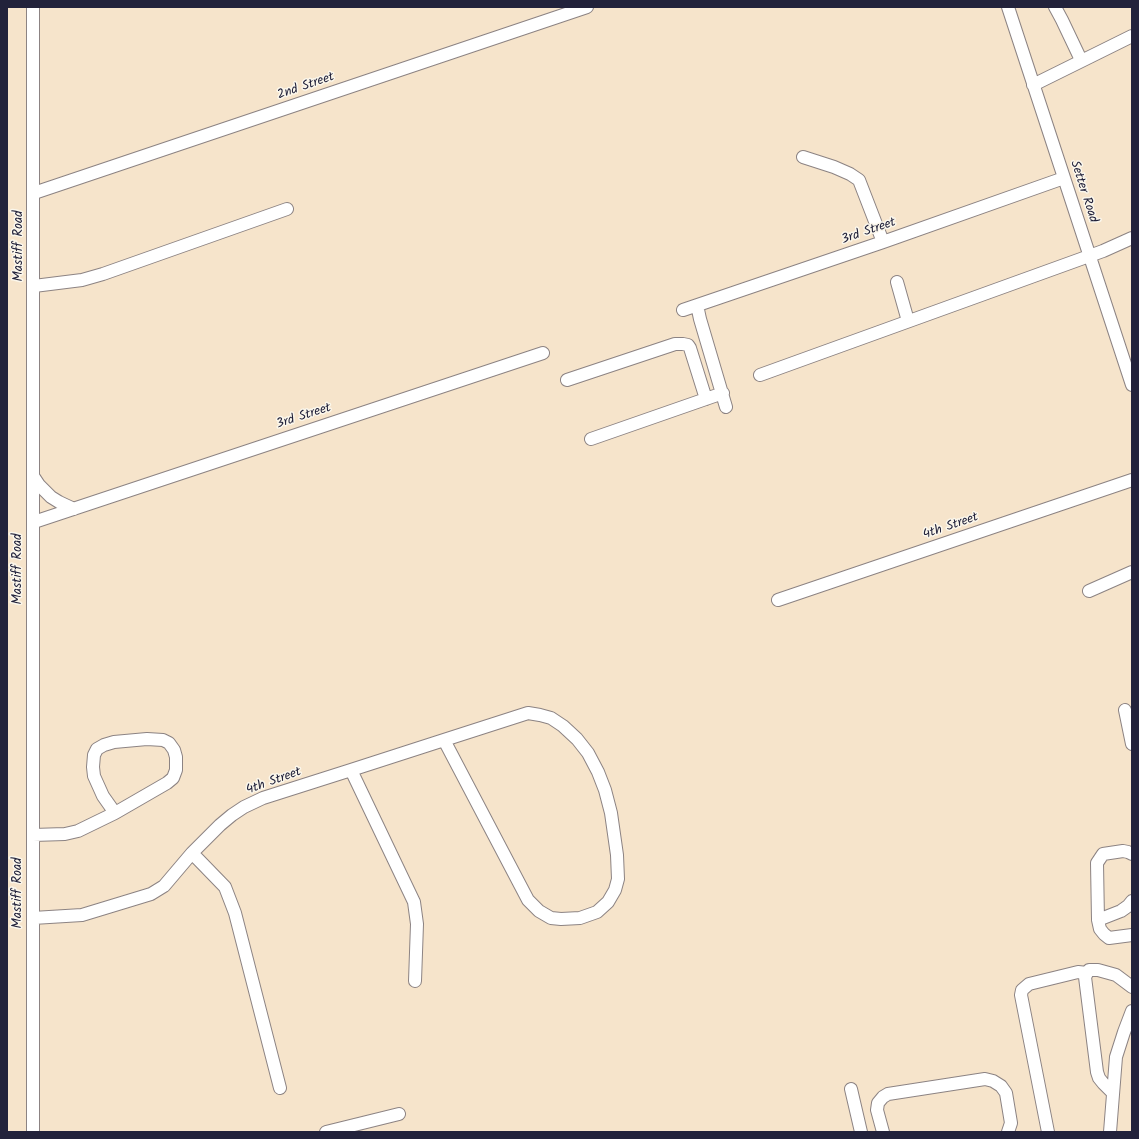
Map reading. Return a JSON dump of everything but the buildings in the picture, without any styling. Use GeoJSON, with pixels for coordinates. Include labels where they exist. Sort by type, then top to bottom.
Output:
{"type":"FeatureCollection","features":[{"type":"Feature","properties":{"kind":"street","name":"Mastiff Road"},"geometry":{"type":"LineString","coordinates":[[33,7],[33,1132]]}},
{"type":"Feature","properties":{"kind":"street","name":"2nd Street"},"geometry":{"type":"LineString","coordinates":[[34,193],[587,7]]}},
{"type":"Feature","properties":{"kind":"street","name":"Setter Road"},"geometry":{"type":"LineString","coordinates":[[1008,7],[1132,385]]}},
{"type":"Feature","properties":{"kind":"street"},"geometry":{"type":"LineString","coordinates":[[1055,7],[1081,60]]}},
{"type":"Feature","properties":{"kind":"street"},"geometry":{"type":"LineString","coordinates":[[1033,85],[1132,36]]}},
{"type":"Feature","properties":{"kind":"street"},"geometry":{"type":"LineString","coordinates":[[803,157],[856,176],[859,180],[883,242]]}},
{"type":"Feature","properties":{"kind":"street","name":"3rd Street"},"geometry":{"type":"LineString","coordinates":[[683,310],[883,242],[1064,178]]}},
{"type":"Feature","properties":{"kind":"street"},"geometry":{"type":"LineString","coordinates":[[34,286],[82,280],[102,274],[287,209]]}},
{"type":"Feature","properties":{"kind":"street"},"geometry":{"type":"LineString","coordinates":[[760,375],[1103,251],[1132,238]]}},
{"type":"Feature","properties":{"kind":"street"},"geometry":{"type":"LineString","coordinates":[[897,282],[908,321]]}},
{"type":"Feature","properties":{"kind":"street"},"geometry":{"type":"LineString","coordinates":[[697,305],[726,408]]}},
{"type":"Feature","properties":{"kind":"street"},"geometry":{"type":"LineString","coordinates":[[566,380],[675,344],[683,344],[690,348],[706,399]]}},
{"type":"Feature","properties":{"kind":"street","name":"3rd Street"},"geometry":{"type":"LineString","coordinates":[[34,522],[542,353]]}},
{"type":"Feature","properties":{"kind":"street"},"geometry":{"type":"LineString","coordinates":[[591,438],[723,393]]}},
{"type":"Feature","properties":{"kind":"street"},"geometry":{"type":"LineString","coordinates":[[33,476],[51,497],[74,509]]}},
{"type":"Feature","properties":{"kind":"street","name":"4th Street"},"geometry":{"type":"LineString","coordinates":[[778,600],[1132,480]]}},
{"type":"Feature","properties":{"kind":"street"},"geometry":{"type":"LineString","coordinates":[[1088,591],[1132,572]]}},
{"type":"Feature","properties":{"kind":"street"},"geometry":{"type":"LineString","coordinates":[[1125,710],[1132,744]]}},
{"type":"Feature","properties":{"kind":"street","name":"4th Street"},"geometry":{"type":"LineString","coordinates":[[33,918],[82,915],[151,894],[164,886],[192,853],[220,825],[232,814],[244,807],[263,798],[528,713],[551,718],[563,726],[577,739],[588,753],[598,772],[609,806],[616,841],[618,879],[608,902],[597,912],[580,918],[551,918],[539,911],[528,900],[444,740]]}},
{"type":"Feature","properties":{"kind":"street"},"geometry":{"type":"LineString","coordinates":[[34,835],[65,834],[78,831],[115,813],[167,783],[173,778],[176,770],[176,757],[174,750],[169,743],[163,740],[114,742],[97,749],[94,756],[94,776],[103,796],[115,813]]}},
{"type":"Feature","properties":{"kind":"street"},"geometry":{"type":"LineString","coordinates":[[351,770],[414,902],[417,924],[415,981]]}},
{"type":"Feature","properties":{"kind":"street"},"geometry":{"type":"LineString","coordinates":[[1132,854],[1123,851],[1103,854],[1097,863],[1098,920],[1100,929],[1109,938],[1132,935]]}},
{"type":"Feature","properties":{"kind":"street"},"geometry":{"type":"LineString","coordinates":[[192,853],[225,887],[235,913],[280,1088]]}},
{"type":"Feature","properties":{"kind":"street"},"geometry":{"type":"LineString","coordinates":[[1098,920],[1122,911],[1132,900]]}},
{"type":"Feature","properties":{"kind":"street"},"geometry":{"type":"LineString","coordinates":[[1113,1093],[1103,1084],[1097,1072],[1085,977],[1089,970],[1105,971],[1116,975],[1132,987]]}},
{"type":"Feature","properties":{"kind":"street"},"geometry":{"type":"LineString","coordinates":[[1048,1132],[1021,995],[1022,990],[1029,984],[1078,972],[1087,973]]}},
{"type":"Feature","properties":{"kind":"street"},"geometry":{"type":"LineString","coordinates":[[1110,1132],[1116,1057],[1132,1011]]}},
{"type":"Feature","properties":{"kind":"street"},"geometry":{"type":"LineString","coordinates":[[883,1132],[877,1110],[881,1100],[888,1094],[985,1079],[993,1081],[1001,1086],[1006,1093],[1011,1123],[1008,1132]]}},
{"type":"Feature","properties":{"kind":"street"},"geometry":{"type":"LineString","coordinates":[[851,1089],[861,1132]]}},
{"type":"Feature","properties":{"kind":"street"},"geometry":{"type":"LineString","coordinates":[[326,1132],[399,1114]]}}]}
